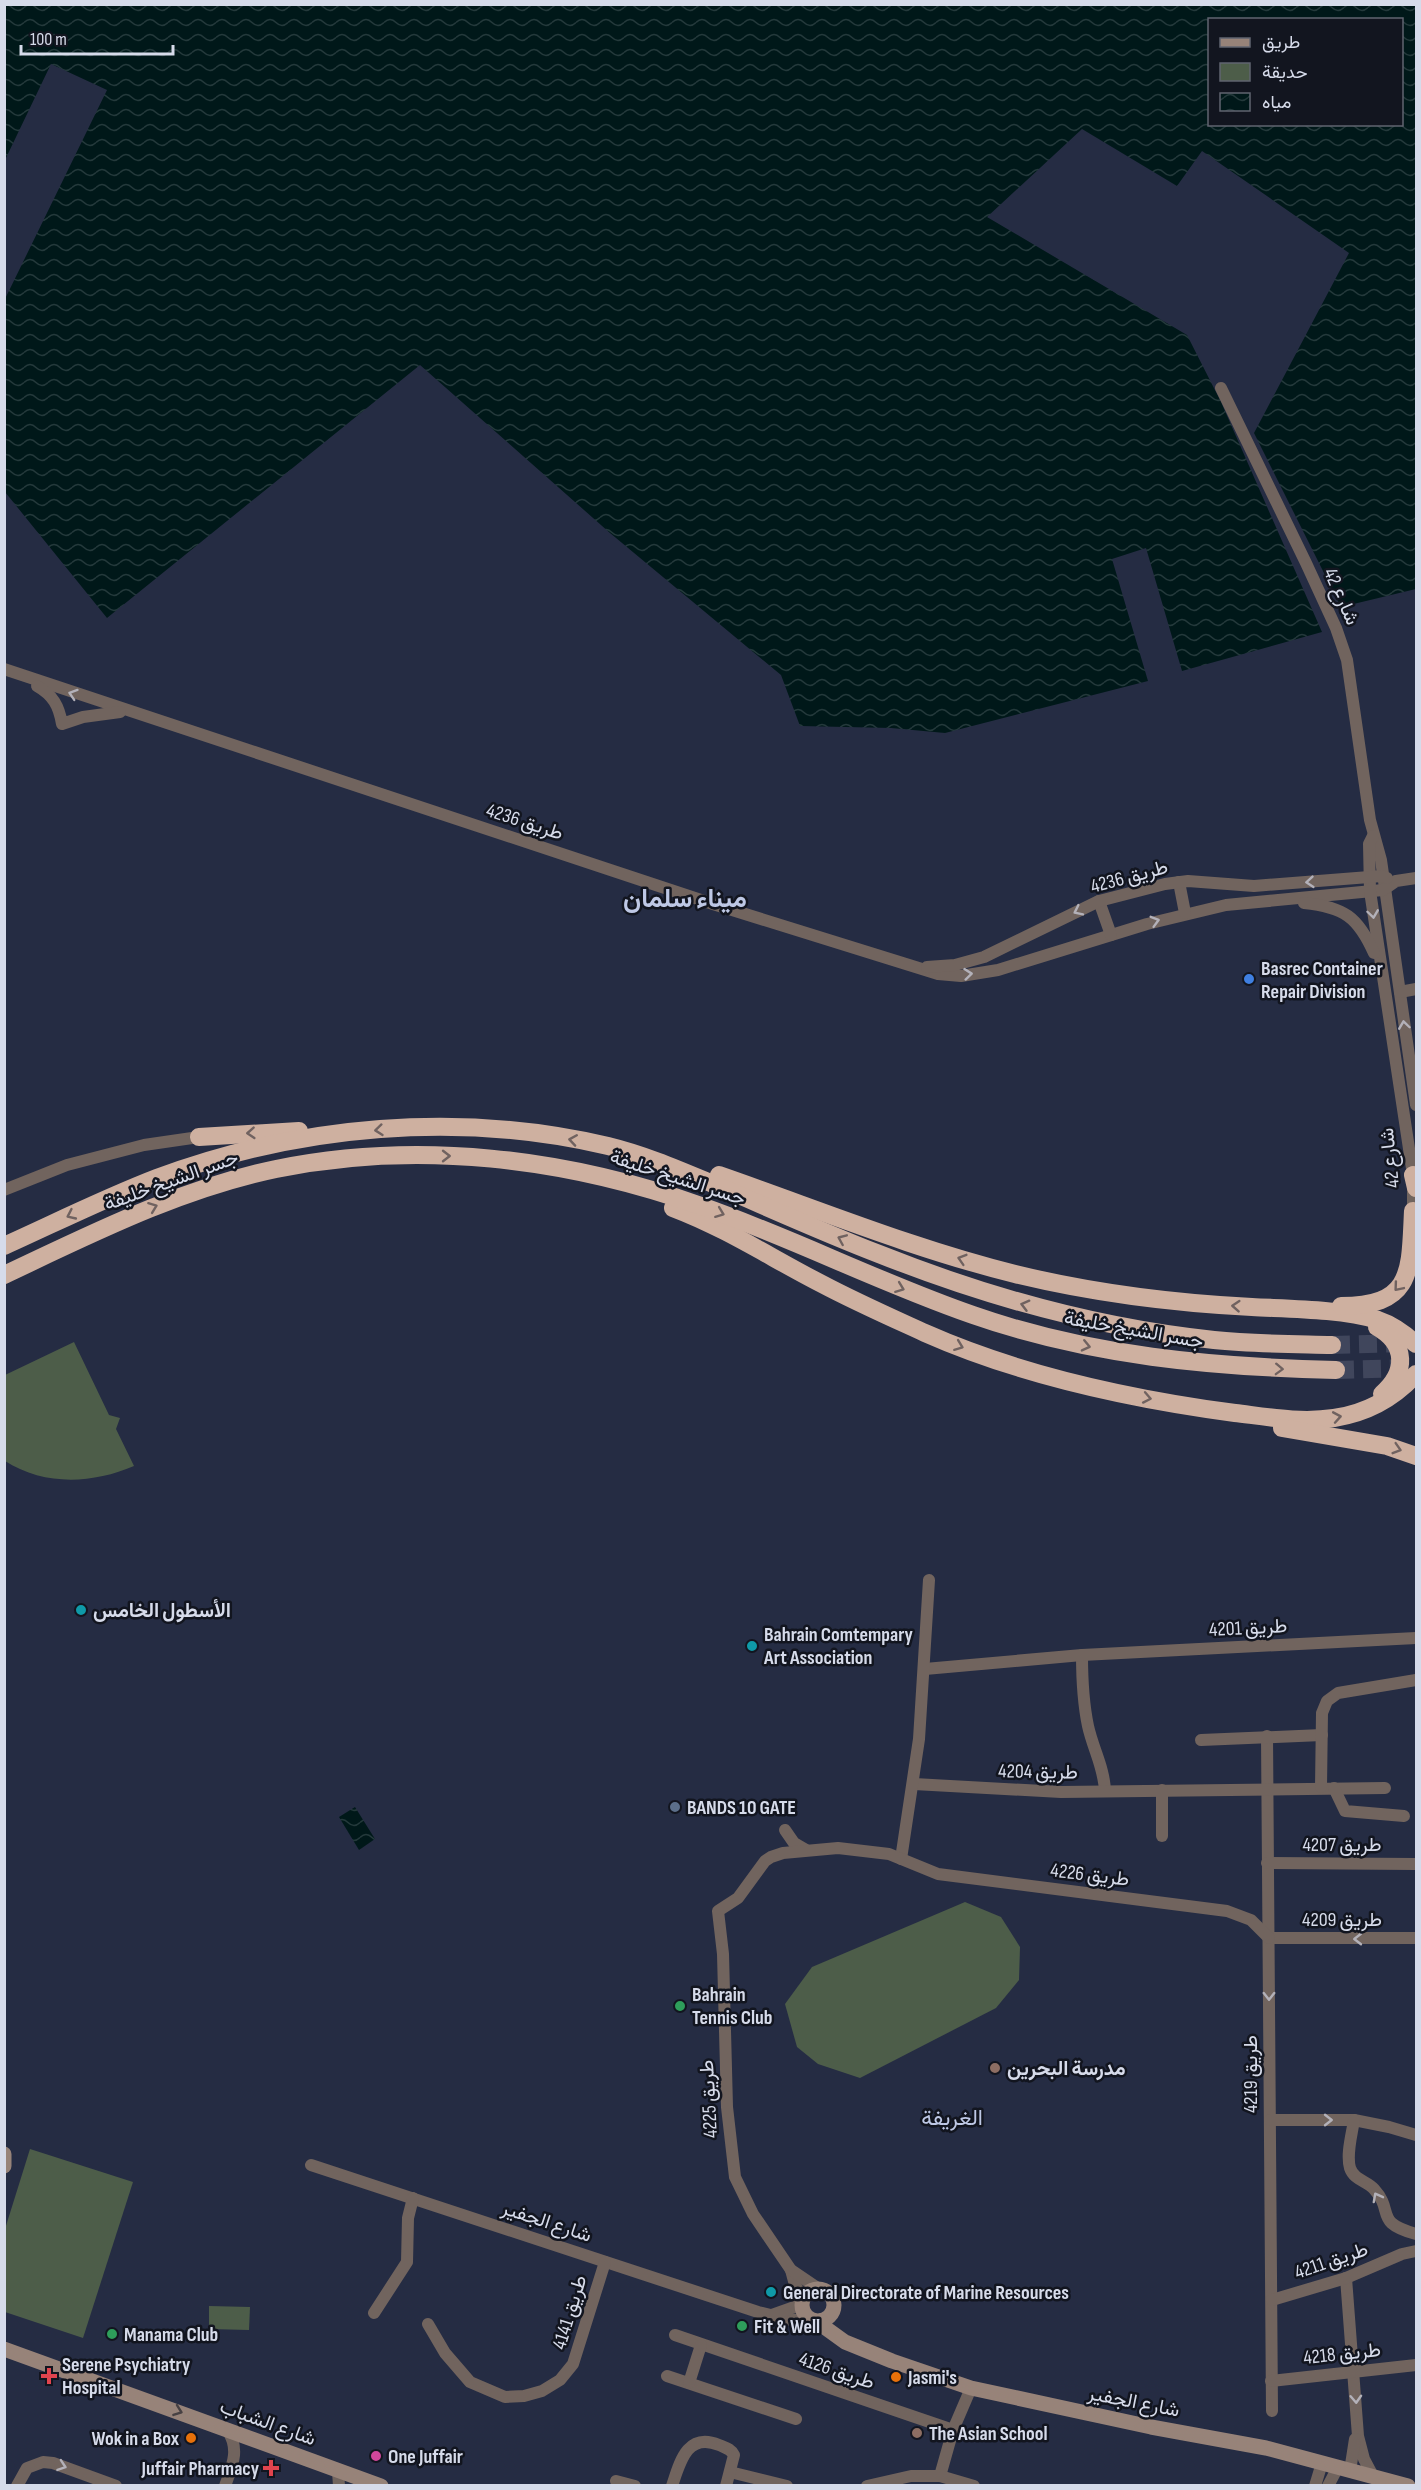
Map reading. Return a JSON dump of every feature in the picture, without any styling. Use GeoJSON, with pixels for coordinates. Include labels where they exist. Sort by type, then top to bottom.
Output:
{"type":"FeatureCollection","features":[{"type":"Feature","properties":{"kind":"highway","name":"جسر الشيخ خليفة"},"geometry":{"type":"LineString","coordinates":[[4,1246],[158,1178],[261,1146],[330,1135],[405,1127],[465,1128],[577,1140],[650,1157],[886,1257],[978,1292],[1027,1306],[1095,1321],[1215,1340],[1332,1345]]}},
{"type":"Feature","properties":{"kind":"highway"},"geometry":{"type":"LineString","coordinates":[[199,1137],[272,1131],[330,1135]]}},
{"type":"Feature","properties":{"kind":"highway","name":"جسر الشيخ خليفة"},"geometry":{"type":"LineString","coordinates":[[4,1275],[146,1209],[217,1184],[278,1169],[348,1159],[462,1156],[516,1161],[604,1176],[701,1205],[876,1278],[974,1315],[1021,1330],[1089,1347],[1154,1359],[1229,1366],[1336,1370]]}},
{"type":"Feature","properties":{"kind":"highway"},"geometry":{"type":"LineString","coordinates":[[650,1157],[701,1168],[920,1246],[1014,1274],[1106,1293],[1171,1301],[1295,1309],[1378,1320],[1396,1328],[1416,1344]]}},
{"type":"Feature","properties":{"kind":"highway"},"geometry":{"type":"LineString","coordinates":[[604,1176],[627,1192],[689,1214],[822,1284],[928,1334],[978,1353],[1066,1380],[1149,1399],[1287,1419],[1336,1418],[1363,1411],[1401,1390],[1416,1374]]}},
{"type":"Feature","properties":{"kind":"highway"},"geometry":{"type":"LineString","coordinates":[[1295,1309],[1373,1305],[1395,1292],[1406,1277],[1409,1266],[1413,1211]]}},
{"type":"Feature","properties":{"kind":"highway"},"geometry":{"type":"LineString","coordinates":[[1352,1316],[1379,1328],[1397,1345],[1400,1353],[1400,1367],[1393,1383],[1363,1411]]}},
{"type":"Feature","properties":{"kind":"highway"},"geometry":{"type":"LineString","coordinates":[[1217,1410],[1252,1422],[1387,1446],[1416,1456]]}},
{"type":"Feature","properties":{"kind":"street","name":"شارع 42"},"geometry":{"type":"LineString","coordinates":[[1221,388],[1306,563],[1344,649],[1373,836],[1378,844],[1416,1105]]}},
{"type":"Feature","properties":{"kind":"street"},"geometry":{"type":"LineString","coordinates":[[4,669],[20,676]]}},
{"type":"Feature","properties":{"kind":"street","name":"طريق 4236"},"geometry":{"type":"LineString","coordinates":[[20,676],[41,688],[54,700],[60,711],[62,724],[83,717],[127,711]]}},
{"type":"Feature","properties":{"kind":"street","name":"طريق 4236"},"geometry":{"type":"LineString","coordinates":[[20,676],[911,967],[950,976],[978,974],[1025,963],[1185,913],[1226,905],[1370,891]]}},
{"type":"Feature","properties":{"kind":"street","name":"شارع 42"},"geometry":{"type":"LineString","coordinates":[[1373,836],[1369,844],[1370,891],[1415,1182],[1413,1211],[1416,1244]]}},
{"type":"Feature","properties":{"kind":"street"},"geometry":{"type":"LineString","coordinates":[[1369,877],[1382,876],[1396,881]]}},
{"type":"Feature","properties":{"kind":"street","name":"طريق 4236"},"geometry":{"type":"LineString","coordinates":[[911,967],[956,965],[984,957],[1099,902],[1179,882],[1254,886],[1369,877]]}},
{"type":"Feature","properties":{"kind":"street"},"geometry":{"type":"LineString","coordinates":[[1370,891],[1383,890],[1396,881],[1416,878]]}},
{"type":"Feature","properties":{"kind":"street"},"geometry":{"type":"LineString","coordinates":[[1179,882],[1185,913]]}},
{"type":"Feature","properties":{"kind":"street"},"geometry":{"type":"LineString","coordinates":[[1279,901],[1325,906],[1351,916],[1368,938],[1381,969]]}},
{"type":"Feature","properties":{"kind":"street"},"geometry":{"type":"LineString","coordinates":[[1099,902],[1111,935]]}},
{"type":"Feature","properties":{"kind":"street"},"geometry":{"type":"LineString","coordinates":[[1400,992],[1416,989]]}},
{"type":"Feature","properties":{"kind":"street"},"geometry":{"type":"LineString","coordinates":[[1402,1101],[1416,1099]]}},
{"type":"Feature","properties":{"kind":"street"},"geometry":{"type":"LineString","coordinates":[[4,1190],[67,1165],[144,1145],[199,1137]]}},
{"type":"Feature","properties":{"kind":"street"},"geometry":{"type":"LineString","coordinates":[[901,1859],[914,1784],[925,1669],[929,1580]]}},
{"type":"Feature","properties":{"kind":"street","name":"طريق 4201"},"geometry":{"type":"LineString","coordinates":[[1082,1655],[1416,1638]]}},
{"type":"Feature","properties":{"kind":"street"},"geometry":{"type":"LineString","coordinates":[[925,1669],[1082,1655],[1084,1706],[1088,1728],[1105,1776],[1105,1791]]}},
{"type":"Feature","properties":{"kind":"street"},"geometry":{"type":"LineString","coordinates":[[1404,1816],[1345,1811],[1328,1788],[1322,1713],[1332,1696],[1416,1680]]}},
{"type":"Feature","properties":{"kind":"street"},"geometry":{"type":"LineString","coordinates":[[1201,1740],[1322,1735]]}},
{"type":"Feature","properties":{"kind":"street","name":"طريق 4219"},"geometry":{"type":"LineString","coordinates":[[1267,1736],[1272,2411]]}},
{"type":"Feature","properties":{"kind":"street","name":"طريق 4204"},"geometry":{"type":"LineString","coordinates":[[914,1784],[1010,1790],[1105,1791],[1385,1788]]}},
{"type":"Feature","properties":{"kind":"street"},"geometry":{"type":"LineString","coordinates":[[1162,1790],[1162,1836]]}},
{"type":"Feature","properties":{"kind":"street"},"geometry":{"type":"LineString","coordinates":[[784,1830],[794,1843],[811,1851]]}},
{"type":"Feature","properties":{"kind":"street","name":"طريق 4226"},"geometry":{"type":"LineString","coordinates":[[718,1911],[738,1898],[765,1861],[783,1853],[852,1849],[889,1854],[938,1874],[1227,1911],[1251,1920],[1269,1938]]}},
{"type":"Feature","properties":{"kind":"street","name":"طريق 4207"},"geometry":{"type":"LineString","coordinates":[[1267,1863],[1416,1864]]}},
{"type":"Feature","properties":{"kind":"street","name":"طريق 4225"},"geometry":{"type":"LineString","coordinates":[[718,1911],[723,1954],[727,2107],[732,2165],[745,2201],[790,2270],[803,2302]]}},
{"type":"Feature","properties":{"kind":"street","name":"طريق 4209"},"geometry":{"type":"LineString","coordinates":[[1269,1938],[1416,1938]]}},
{"type":"Feature","properties":{"kind":"street"},"geometry":{"type":"LineString","coordinates":[[1270,2120],[1354,2120],[1416,2135]]}},
{"type":"Feature","properties":{"kind":"street"},"geometry":{"type":"LineString","coordinates":[[1354,2120],[1349,2162],[1354,2175],[1375,2190],[1392,2225],[1416,2234]]}},
{"type":"Feature","properties":{"kind":"street"},"geometry":{"type":"LineString","coordinates":[[4,2154],[4,2166]]}},
{"type":"Feature","properties":{"kind":"street","name":"شارع الجفير"},"geometry":{"type":"LineString","coordinates":[[311,2165],[730,2304],[791,2320],[816,2320],[836,2337],[855,2346],[971,2388],[1151,2427],[1266,2448],[1408,2486]]}},
{"type":"Feature","properties":{"kind":"street"},"geometry":{"type":"LineString","coordinates":[[374,2313],[406,2262],[408,2218],[413,2198]]}},
{"type":"Feature","properties":{"kind":"street","name":"طريق 4211"},"geometry":{"type":"LineString","coordinates":[[1402,2254],[1416,2240]]}},
{"type":"Feature","properties":{"kind":"street","name":"طريق 4211"},"geometry":{"type":"LineString","coordinates":[[1272,2300],[1346,2278],[1402,2254],[1416,2251]]}},
{"type":"Feature","properties":{"kind":"street","name":"طريق 4141"},"geometry":{"type":"LineString","coordinates":[[428,2325],[446,2353],[470,2382],[505,2397],[524,2396],[542,2391],[560,2380],[573,2364],[605,2262]]}},
{"type":"Feature","properties":{"kind":"street","name":"طريق 4225"},"geometry":{"type":"LineString","coordinates":[[790,2270],[819,2289]]}},
{"type":"Feature","properties":{"kind":"street"},"geometry":{"type":"LineString","coordinates":[[1346,2278],[1357,2423],[1361,2449],[1373,2476]]}},
{"type":"Feature","properties":{"kind":"street"},"geometry":{"type":"LineString","coordinates":[[771,2315],[803,2302],[810,2292],[819,2289],[831,2296],[833,2310],[855,2346]]}},
{"type":"Feature","properties":{"kind":"street"},"geometry":{"type":"LineString","coordinates":[[803,2302],[804,2312],[816,2320],[828,2317],[833,2310]]}},
{"type":"Feature","properties":{"kind":"street","name":"طريق 4126"},"geometry":{"type":"LineString","coordinates":[[675,2336],[953,2430]]}},
{"type":"Feature","properties":{"kind":"street"},"geometry":{"type":"LineString","coordinates":[[689,2382],[701,2345]]}},
{"type":"Feature","properties":{"kind":"street","name":"شارع الشباب"},"geometry":{"type":"LineString","coordinates":[[4,2349],[228,2431],[339,2478],[381,2486]]}},
{"type":"Feature","properties":{"kind":"street","name":"طريق 4218"},"geometry":{"type":"LineString","coordinates":[[1271,2381],[1354,2370],[1416,2365]]}},
{"type":"Feature","properties":{"kind":"street"},"geometry":{"type":"LineString","coordinates":[[667,2376],[796,2419]]}},
{"type":"Feature","properties":{"kind":"street"},"geometry":{"type":"LineString","coordinates":[[940,2476],[953,2430],[971,2388]]}},
{"type":"Feature","properties":{"kind":"street"},"geometry":{"type":"LineString","coordinates":[[1328,2486],[1344,2469],[1357,2423]]}},
{"type":"Feature","properties":{"kind":"street"},"geometry":{"type":"LineString","coordinates":[[225,2486],[235,2456],[234,2445],[228,2431]]}},
{"type":"Feature","properties":{"kind":"street"},"geometry":{"type":"LineString","coordinates":[[672,2486],[685,2452],[702,2442],[731,2450],[734,2458],[726,2486]]}},
{"type":"Feature","properties":{"kind":"street"},"geometry":{"type":"LineString","coordinates":[[17,2486],[27,2468],[43,2462],[53,2463],[116,2486]]}},
{"type":"Feature","properties":{"kind":"street"},"geometry":{"type":"LineString","coordinates":[[1315,2486],[1322,2463]]}},
{"type":"Feature","properties":{"kind":"street"},"geometry":{"type":"LineString","coordinates":[[730,2472],[787,2486]]}},
{"type":"Feature","properties":{"kind":"street"},"geometry":{"type":"LineString","coordinates":[[867,2486],[911,2476],[940,2476],[974,2486]]}},
{"type":"Feature","properties":{"kind":"street"},"geometry":{"type":"LineString","coordinates":[[616,2481],[635,2486]]}},
{"type":"Feature","properties":{"kind":"green space"},"geometry":{"type":"Polygon","coordinates":[[[74,1342],[109,1415],[120,1418],[116,1429],[134,1466],[85,1479],[68,1480],[36,1475],[5,1461],[5,1375],[74,1342]]]}},
{"type":"Feature","properties":{"kind":"green space"},"geometry":{"type":"Polygon","coordinates":[[[965,1902],[1001,1917],[1020,1947],[1019,1980],[996,2008],[860,2078],[818,2064],[797,2047],[785,2004],[812,1967],[965,1902]]]}},
{"type":"Feature","properties":{"kind":"green space"},"geometry":{"type":"Polygon","coordinates":[[[30,2149],[133,2182],[83,2338],[5,2312],[5,2229],[30,2149]]]}},
{"type":"Feature","properties":{"kind":"green space"},"geometry":{"type":"Polygon","coordinates":[[[209,2306],[250,2307],[249,2330],[209,2329],[209,2306]]]}},
{"type":"Feature","properties":{"kind":"water"},"geometry":{"type":"Polygon","coordinates":[[[5,5],[1416,5],[1416,589],[1341,607],[1254,433],[1349,253],[1202,151],[1177,186],[1082,129],[987,217],[1187,335],[1221,402],[1322,632],[1182,671],[1146,548],[1112,559],[1148,681],[945,733],[891,728],[800,726],[781,675],[610,533],[420,365],[107,618],[5,492],[4,301],[107,90],[51,64],[5,160],[5,5]]]}},
{"type":"Feature","properties":{"kind":"water"},"geometry":{"type":"Polygon","coordinates":[[[355,1807],[375,1839],[359,1850],[339,1817],[355,1807]]]}},
{"type":"Feature","properties":{"kind":"tunnel"},"geometry":{"type":"LineString","coordinates":[[1332,1345],[1409,1343]]}},
{"type":"Feature","properties":{"kind":"tunnel"},"geometry":{"type":"LineString","coordinates":[[1336,1370],[1412,1368]]}},
{"type":"Feature","properties":{"kind":"place","name":"Basrec Container Repair Division"},"geometry":{"type":"Point","coordinates":[1249,979]}},
{"type":"Feature","properties":{"kind":"place","name":"الأسطول الخامس"},"geometry":{"type":"Point","coordinates":[81,1610]}},
{"type":"Feature","properties":{"kind":"place","name":"Bahrain Comtempary Art Association"},"geometry":{"type":"Point","coordinates":[752,1646]}},
{"type":"Feature","properties":{"kind":"place","name":"BANDS 10 GATE"},"geometry":{"type":"Point","coordinates":[675,1807]}},
{"type":"Feature","properties":{"kind":"place","name":"Bahrain Tennis Club"},"geometry":{"type":"Point","coordinates":[680,2006]}},
{"type":"Feature","properties":{"kind":"place","name":"مدرسة البحرين"},"geometry":{"type":"Point","coordinates":[995,2068]}},
{"type":"Feature","properties":{"kind":"place","name":"General Directorate of Marine Resources"},"geometry":{"type":"Point","coordinates":[771,2292]}},
{"type":"Feature","properties":{"kind":"place","name":"Fit & Well"},"geometry":{"type":"Point","coordinates":[742,2326]}},
{"type":"Feature","properties":{"kind":"place","name":"Manama Club"},"geometry":{"type":"Point","coordinates":[112,2334]}},
{"type":"Feature","properties":{"kind":"place","name":"Serene Psychiatry Hospital"},"geometry":{"type":"Point","coordinates":[49,2376]}},
{"type":"Feature","properties":{"kind":"place","name":"Jasmi's"},"geometry":{"type":"Point","coordinates":[896,2377]}},
{"type":"Feature","properties":{"kind":"place","name":"The Asian School"},"geometry":{"type":"Point","coordinates":[917,2433]}},
{"type":"Feature","properties":{"kind":"place","name":"Wok in a Box"},"geometry":{"type":"Point","coordinates":[191,2438]}},
{"type":"Feature","properties":{"kind":"place","name":"One Juffair"},"geometry":{"type":"Point","coordinates":[376,2456]}},
{"type":"Feature","properties":{"kind":"place","name":"Juffair Pharmacy"},"geometry":{"type":"Point","coordinates":[271,2468]}},
{"type":"Feature","properties":{"kind":"district","name":"ميناء سلمان"},"geometry":{"type":"Point","coordinates":[685,898]}},
{"type":"Feature","properties":{"kind":"district","name":"الغريفة"},"geometry":{"type":"Point","coordinates":[952,2117]}}]}
